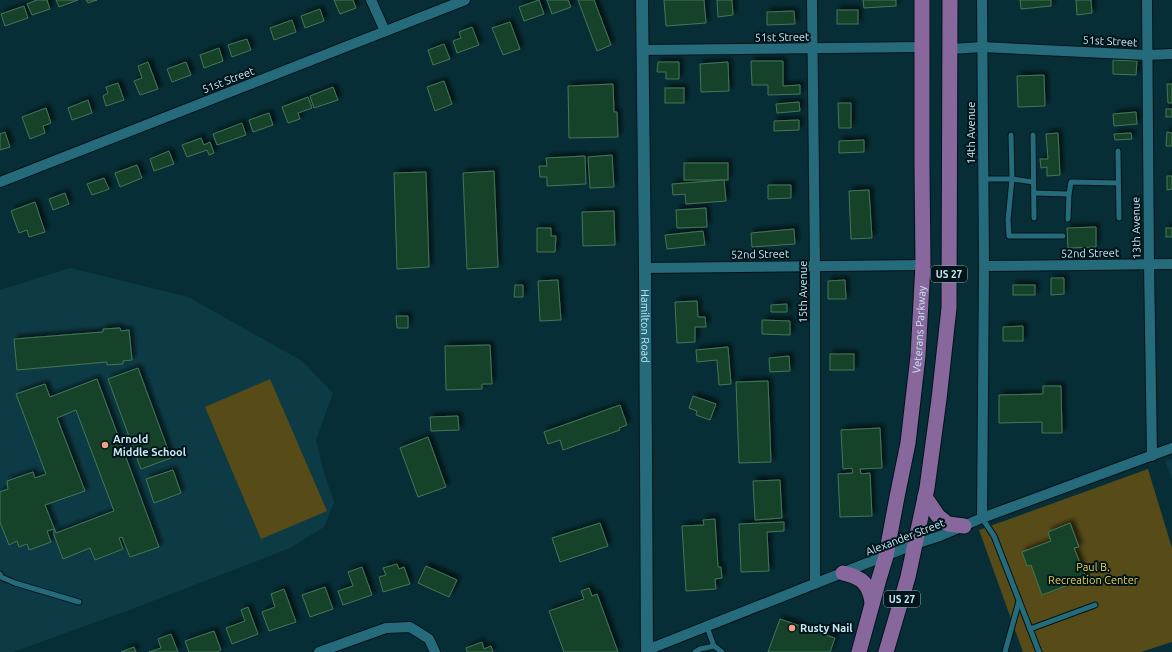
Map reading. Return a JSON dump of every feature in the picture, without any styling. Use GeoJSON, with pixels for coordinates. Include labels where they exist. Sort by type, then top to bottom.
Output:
{"type":"FeatureCollection","features":[{"type":"Feature","properties":{"kind":"main road","name":"Veterans Parkway"},"geometry":{"type":"LineString","coordinates":[[859,652],[886,556],[896,497],[911,427],[923,265],[922,0]]}},
{"type":"Feature","properties":{"kind":"main road","name":"US 27"},"geometry":{"type":"LineString","coordinates":[[886,652],[908,578],[925,497],[939,399],[949,308],[950,0]]}},
{"type":"Feature","properties":{"kind":"main road"},"geometry":{"type":"LineString","coordinates":[[925,497],[938,516],[948,524],[964,526]]}},
{"type":"Feature","properties":{"kind":"main road"},"geometry":{"type":"LineString","coordinates":[[843,573],[855,576],[863,582],[871,592],[872,604]]}},
{"type":"Feature","properties":{"kind":"street"},"geometry":{"type":"LineString","coordinates":[[371,0],[386,31]]}},
{"type":"Feature","properties":{"kind":"street","name":"51st Street"},"geometry":{"type":"LineString","coordinates":[[0,182],[465,0]]}},
{"type":"Feature","properties":{"kind":"street","name":"Hamilton Road"},"geometry":{"type":"LineString","coordinates":[[642,0],[647,651]]}},
{"type":"Feature","properties":{"kind":"street","name":"15th Avenue"},"geometry":{"type":"LineString","coordinates":[[812,0],[815,266],[815,584]]}},
{"type":"Feature","properties":{"kind":"street","name":"14th Avenue"},"geometry":{"type":"LineString","coordinates":[[982,0],[984,266]]}},
{"type":"Feature","properties":{"kind":"street","name":"13th Avenue"},"geometry":{"type":"LineString","coordinates":[[1147,0],[1152,456]]}},
{"type":"Feature","properties":{"kind":"street","name":"51st Street"},"geometry":{"type":"LineString","coordinates":[[642,50],[922,47]]}},
{"type":"Feature","properties":{"kind":"street","name":"51st Street"},"geometry":{"type":"LineString","coordinates":[[951,49],[982,47],[1147,55],[1172,54]]}},
{"type":"Feature","properties":{"kind":"street","name":"52nd Street"},"geometry":{"type":"LineString","coordinates":[[984,266],[1172,264]]}},
{"type":"Feature","properties":{"kind":"street","name":"52nd Street"},"geometry":{"type":"LineString","coordinates":[[645,268],[923,265]]}},
{"type":"Feature","properties":{"kind":"street"},"geometry":{"type":"LineString","coordinates":[[982,518],[984,266]]}},
{"type":"Feature","properties":{"kind":"street","name":"Alexander Street"},"geometry":{"type":"LineString","coordinates":[[647,651],[915,544],[940,536],[982,518],[1172,448]]}},
{"type":"Feature","properties":{"kind":"street"},"geometry":{"type":"LineString","coordinates":[[319,652],[386,628],[410,627],[429,639],[435,652]]}},
{"type":"Feature","properties":{"kind":"lane"},"geometry":{"type":"LineString","coordinates":[[1034,134],[1034,218]]}},
{"type":"Feature","properties":{"kind":"lane"},"geometry":{"type":"LineString","coordinates":[[1011,135],[1012,179],[1008,220],[1009,236],[1063,236]]}},
{"type":"Feature","properties":{"kind":"lane"},"geometry":{"type":"LineString","coordinates":[[1118,151],[1119,218]]}},
{"type":"Feature","properties":{"kind":"lane"},"geometry":{"type":"LineString","coordinates":[[983,180],[1012,179],[1033,182]]}},
{"type":"Feature","properties":{"kind":"lane"},"geometry":{"type":"LineString","coordinates":[[1068,219],[1071,182],[1118,183]]}},
{"type":"Feature","properties":{"kind":"lane"},"geometry":{"type":"LineString","coordinates":[[1034,193],[1069,194]]}},
{"type":"Feature","properties":{"kind":"lane"},"geometry":{"type":"LineString","coordinates":[[982,518],[994,536],[1039,652]]}},
{"type":"Feature","properties":{"kind":"lane"},"geometry":{"type":"LineString","coordinates":[[0,574],[1,577],[15,583],[79,602]]}},
{"type":"Feature","properties":{"kind":"lane"},"geometry":{"type":"LineString","coordinates":[[1005,652],[1019,601]]}},
{"type":"Feature","properties":{"kind":"lane"},"geometry":{"type":"LineString","coordinates":[[1030,628],[1095,605]]}},
{"type":"Feature","properties":{"kind":"lane"},"geometry":{"type":"LineString","coordinates":[[708,626],[714,646],[722,652]]}},
{"type":"Feature","properties":{"kind":"lane"},"geometry":{"type":"LineString","coordinates":[[695,652],[700,649],[714,646]]}},
{"type":"Feature","properties":{"kind":"shaded area"},"geometry":{"type":"Polygon","coordinates":[[[70,268],[188,297],[302,361],[333,393],[316,440],[324,473],[334,502],[324,527],[290,548],[132,609],[13,652],[0,652],[0,290],[70,268]]]}},
{"type":"Feature","properties":{"kind":"shaded area"},"geometry":{"type":"Polygon","coordinates":[[[1172,459],[1172,480],[1165,461],[1172,459]]]}},
{"type":"Feature","properties":{"kind":"green space"},"geometry":{"type":"Polygon","coordinates":[[[270,379],[327,511],[261,539],[205,407],[270,379]]]}},
{"type":"Feature","properties":{"kind":"green space","name":"Paul B. Recreation Center"},"geometry":{"type":"Polygon","coordinates":[[[1148,469],[1172,548],[1172,642],[1141,652],[1023,652],[979,530],[1148,469]]]}},
{"type":"Feature","properties":{"kind":"building"},"geometry":{"type":"Polygon","coordinates":[[[37,0],[47,0],[50,9],[32,15],[27,4],[37,0]]]}},
{"type":"Feature","properties":{"kind":"building"},"geometry":{"type":"Polygon","coordinates":[[[56,0],[78,0],[59,7],[56,0]]]}},
{"type":"Feature","properties":{"kind":"building"},"geometry":{"type":"Polygon","coordinates":[[[86,0],[97,0],[88,3],[86,0]]]}},
{"type":"Feature","properties":{"kind":"building"},"geometry":{"type":"Polygon","coordinates":[[[334,0],[353,0],[356,8],[340,14],[334,0]]]}},
{"type":"Feature","properties":{"kind":"building"},"geometry":{"type":"Polygon","coordinates":[[[539,0],[544,14],[524,21],[519,7],[539,0]]]}},
{"type":"Feature","properties":{"kind":"building"},"geometry":{"type":"Polygon","coordinates":[[[547,0],[568,0],[571,7],[552,14],[547,0]]]}},
{"type":"Feature","properties":{"kind":"building"},"geometry":{"type":"Polygon","coordinates":[[[578,0],[594,0],[611,45],[597,51],[578,0]]]}},
{"type":"Feature","properties":{"kind":"building"},"geometry":{"type":"Polygon","coordinates":[[[664,0],[704,0],[706,23],[666,26],[664,0]]]}},
{"type":"Feature","properties":{"kind":"building"},"geometry":{"type":"Polygon","coordinates":[[[717,0],[732,0],[733,15],[718,17],[717,0]]]}},
{"type":"Feature","properties":{"kind":"building"},"geometry":{"type":"Polygon","coordinates":[[[863,0],[896,0],[896,6],[864,8],[863,0]]]}},
{"type":"Feature","properties":{"kind":"building"},"geometry":{"type":"Polygon","coordinates":[[[1020,0],[1051,0],[1051,6],[1021,9],[1020,0]]]}},
{"type":"Feature","properties":{"kind":"building"},"geometry":{"type":"Polygon","coordinates":[[[1076,0],[1091,0],[1092,13],[1077,15],[1076,0]]]}},
{"type":"Feature","properties":{"kind":"building"},"geometry":{"type":"Polygon","coordinates":[[[24,6],[28,18],[5,26],[1,14],[24,6]]]}},
{"type":"Feature","properties":{"kind":"building"},"geometry":{"type":"Polygon","coordinates":[[[320,9],[324,21],[305,28],[301,16],[320,9]]]}},
{"type":"Feature","properties":{"kind":"building"},"geometry":{"type":"Polygon","coordinates":[[[837,10],[858,10],[858,24],[837,24],[837,10]]]}},
{"type":"Feature","properties":{"kind":"building"},"geometry":{"type":"Polygon","coordinates":[[[794,11],[795,24],[767,25],[767,12],[794,11]]]}},
{"type":"Feature","properties":{"kind":"building"},"geometry":{"type":"Polygon","coordinates":[[[292,20],[296,32],[274,40],[270,28],[292,20]]]}},
{"type":"Feature","properties":{"kind":"building"},"geometry":{"type":"Polygon","coordinates":[[[510,22],[520,49],[503,55],[492,28],[510,22]]]}},
{"type":"Feature","properties":{"kind":"building"},"geometry":{"type":"Polygon","coordinates":[[[472,27],[479,45],[457,53],[453,41],[461,38],[459,32],[472,27]]]}},
{"type":"Feature","properties":{"kind":"building"},"geometry":{"type":"Polygon","coordinates":[[[247,39],[251,50],[232,57],[228,45],[247,39]]]}},
{"type":"Feature","properties":{"kind":"building"},"geometry":{"type":"Polygon","coordinates":[[[444,44],[450,59],[433,65],[428,50],[444,44]]]}},
{"type":"Feature","properties":{"kind":"building"},"geometry":{"type":"Polygon","coordinates":[[[219,48],[223,61],[204,68],[200,55],[219,48]]]}},
{"type":"Feature","properties":{"kind":"building"},"geometry":{"type":"Polygon","coordinates":[[[1113,60],[1137,61],[1136,75],[1113,74],[1113,60]]]}},
{"type":"Feature","properties":{"kind":"building"},"geometry":{"type":"Polygon","coordinates":[[[751,61],[783,61],[783,86],[800,85],[800,94],[768,95],[768,85],[752,85],[751,61]]]}},
{"type":"Feature","properties":{"kind":"building"},"geometry":{"type":"Polygon","coordinates":[[[148,62],[158,89],[140,95],[134,81],[142,78],[138,66],[148,62]]]}},
{"type":"Feature","properties":{"kind":"building"},"geometry":{"type":"Polygon","coordinates":[[[186,62],[191,75],[172,82],[167,69],[186,62]]]}},
{"type":"Feature","properties":{"kind":"building"},"geometry":{"type":"Polygon","coordinates":[[[658,62],[679,62],[679,79],[666,79],[666,72],[657,72],[658,62]]]}},
{"type":"Feature","properties":{"kind":"building"},"geometry":{"type":"Polygon","coordinates":[[[728,62],[729,91],[701,92],[700,64],[728,62]]]}},
{"type":"Feature","properties":{"kind":"building"},"geometry":{"type":"Polygon","coordinates":[[[1044,75],[1045,106],[1018,107],[1017,76],[1044,75]]]}},
{"type":"Feature","properties":{"kind":"building"},"geometry":{"type":"Polygon","coordinates":[[[444,81],[452,104],[435,111],[427,87],[444,81]]]}},
{"type":"Feature","properties":{"kind":"building"},"geometry":{"type":"Polygon","coordinates":[[[118,83],[124,100],[106,106],[103,96],[108,93],[106,87],[118,83]]]}},
{"type":"Feature","properties":{"kind":"building"},"geometry":{"type":"Polygon","coordinates":[[[613,84],[614,112],[617,112],[618,137],[569,138],[568,86],[613,84]]]}},
{"type":"Feature","properties":{"kind":"building"},"geometry":{"type":"Polygon","coordinates":[[[1167,84],[1172,84],[1172,103],[1168,103],[1167,84]]]}},
{"type":"Feature","properties":{"kind":"building"},"geometry":{"type":"Polygon","coordinates":[[[333,87],[338,100],[314,108],[310,96],[333,87]]]}},
{"type":"Feature","properties":{"kind":"building"},"geometry":{"type":"Polygon","coordinates":[[[665,88],[684,88],[684,103],[665,103],[665,88]]]}},
{"type":"Feature","properties":{"kind":"building"},"geometry":{"type":"Polygon","coordinates":[[[308,97],[312,108],[298,113],[300,119],[288,123],[282,107],[308,97]]]}},
{"type":"Feature","properties":{"kind":"building"},"geometry":{"type":"Polygon","coordinates":[[[88,100],[92,113],[72,120],[68,108],[88,100]]]}},
{"type":"Feature","properties":{"kind":"building"},"geometry":{"type":"Polygon","coordinates":[[[799,102],[800,111],[777,113],[776,104],[799,102]]]}},
{"type":"Feature","properties":{"kind":"building"},"geometry":{"type":"Polygon","coordinates":[[[838,103],[851,103],[851,128],[839,128],[838,103]]]}},
{"type":"Feature","properties":{"kind":"building"},"geometry":{"type":"Polygon","coordinates":[[[46,108],[51,123],[43,126],[45,133],[30,139],[22,117],[46,108]]]}},
{"type":"Feature","properties":{"kind":"building"},"geometry":{"type":"Polygon","coordinates":[[[1166,109],[1172,109],[1172,117],[1166,117],[1166,109]]]}},
{"type":"Feature","properties":{"kind":"building"},"geometry":{"type":"Polygon","coordinates":[[[1136,112],[1137,124],[1114,126],[1113,114],[1136,112]]]}},
{"type":"Feature","properties":{"kind":"building"},"geometry":{"type":"Polygon","coordinates":[[[269,113],[273,125],[253,132],[249,120],[269,113]]]}},
{"type":"Feature","properties":{"kind":"building"},"geometry":{"type":"Polygon","coordinates":[[[799,120],[799,130],[774,131],[774,121],[799,120]]]}},
{"type":"Feature","properties":{"kind":"building"},"geometry":{"type":"Polygon","coordinates":[[[242,123],[246,135],[217,145],[213,134],[242,123]]]}},
{"type":"Feature","properties":{"kind":"building"},"geometry":{"type":"Polygon","coordinates":[[[5,132],[10,147],[0,150],[0,134],[5,132]]]}},
{"type":"Feature","properties":{"kind":"building"},"geometry":{"type":"Polygon","coordinates":[[[1167,132],[1172,133],[1172,146],[1166,146],[1167,132]]]}},
{"type":"Feature","properties":{"kind":"building"},"geometry":{"type":"Polygon","coordinates":[[[1058,133],[1060,175],[1047,176],[1047,167],[1041,168],[1040,159],[1048,159],[1046,134],[1058,133]]]}},
{"type":"Feature","properties":{"kind":"building"},"geometry":{"type":"Polygon","coordinates":[[[1131,133],[1132,139],[1115,140],[1114,134],[1131,133]]]}},
{"type":"Feature","properties":{"kind":"building"},"geometry":{"type":"Polygon","coordinates":[[[201,138],[204,145],[210,142],[214,153],[209,155],[207,150],[187,157],[182,145],[201,138]]]}},
{"type":"Feature","properties":{"kind":"building"},"geometry":{"type":"Polygon","coordinates":[[[864,140],[864,152],[839,153],[839,141],[864,140]]]}},
{"type":"Feature","properties":{"kind":"building"},"geometry":{"type":"Polygon","coordinates":[[[169,151],[174,164],[154,171],[150,159],[169,151]]]}},
{"type":"Feature","properties":{"kind":"building"},"geometry":{"type":"Polygon","coordinates":[[[612,155],[614,187],[590,188],[588,157],[612,155]]]}},
{"type":"Feature","properties":{"kind":"building"},"geometry":{"type":"Polygon","coordinates":[[[585,156],[586,184],[547,186],[547,177],[540,177],[539,166],[547,166],[546,158],[585,156]]]}},
{"type":"Feature","properties":{"kind":"building"},"geometry":{"type":"Polygon","coordinates":[[[684,163],[728,163],[728,180],[684,180],[684,163]]]}},
{"type":"Feature","properties":{"kind":"building"},"geometry":{"type":"Polygon","coordinates":[[[137,165],[142,178],[120,187],[115,173],[137,165]]]}},
{"type":"Feature","properties":{"kind":"building"},"geometry":{"type":"Polygon","coordinates":[[[494,171],[498,267],[467,269],[463,173],[494,171]]]}},
{"type":"Feature","properties":{"kind":"building"},"geometry":{"type":"Polygon","coordinates":[[[426,172],[429,267],[397,269],[394,173],[426,172]]]}},
{"type":"Feature","properties":{"kind":"building"},"geometry":{"type":"Polygon","coordinates":[[[1167,176],[1172,176],[1172,189],[1167,190],[1167,176]]]}},
{"type":"Feature","properties":{"kind":"building"},"geometry":{"type":"Polygon","coordinates":[[[104,178],[109,189],[92,195],[87,184],[104,178]]]}},
{"type":"Feature","properties":{"kind":"building"},"geometry":{"type":"Polygon","coordinates":[[[724,180],[726,201],[686,204],[685,194],[673,195],[672,184],[724,180]]]}},
{"type":"Feature","properties":{"kind":"building"},"geometry":{"type":"Polygon","coordinates":[[[768,185],[791,185],[791,198],[768,199],[768,185]]]}},
{"type":"Feature","properties":{"kind":"building"},"geometry":{"type":"Polygon","coordinates":[[[869,190],[872,238],[851,239],[849,191],[869,190]]]}},
{"type":"Feature","properties":{"kind":"building"},"geometry":{"type":"Polygon","coordinates":[[[65,193],[69,204],[53,210],[49,199],[65,193]]]}},
{"type":"Feature","properties":{"kind":"building"},"geometry":{"type":"Polygon","coordinates":[[[35,202],[45,232],[29,237],[27,230],[19,233],[11,211],[35,202]]]}},
{"type":"Feature","properties":{"kind":"building"},"geometry":{"type":"Polygon","coordinates":[[[706,208],[707,227],[677,228],[676,210],[706,208]]]}},
{"type":"Feature","properties":{"kind":"building"},"geometry":{"type":"Polygon","coordinates":[[[614,211],[615,245],[583,246],[582,212],[614,211]]]}},
{"type":"Feature","properties":{"kind":"building"},"geometry":{"type":"Polygon","coordinates":[[[1096,227],[1096,247],[1068,248],[1067,228],[1096,227]]]}},
{"type":"Feature","properties":{"kind":"building"},"geometry":{"type":"Polygon","coordinates":[[[537,228],[551,228],[551,236],[556,236],[555,252],[537,252],[537,228]]]}},
{"type":"Feature","properties":{"kind":"building"},"geometry":{"type":"Polygon","coordinates":[[[1166,228],[1172,228],[1172,237],[1166,237],[1166,228]]]}},
{"type":"Feature","properties":{"kind":"building"},"geometry":{"type":"Polygon","coordinates":[[[794,229],[795,244],[752,247],[751,233],[794,229]]]}},
{"type":"Feature","properties":{"kind":"building"},"geometry":{"type":"Polygon","coordinates":[[[703,231],[705,245],[667,249],[665,235],[703,231]]]}},
{"type":"Feature","properties":{"kind":"building"},"geometry":{"type":"Polygon","coordinates":[[[1051,278],[1064,278],[1064,294],[1051,295],[1051,278]]]}},
{"type":"Feature","properties":{"kind":"building"},"geometry":{"type":"Polygon","coordinates":[[[558,280],[561,320],[540,321],[538,281],[558,280]]]}},
{"type":"Feature","properties":{"kind":"building"},"geometry":{"type":"Polygon","coordinates":[[[845,280],[846,299],[828,299],[828,281],[845,280]]]}},
{"type":"Feature","properties":{"kind":"building"},"geometry":{"type":"Polygon","coordinates":[[[515,285],[523,285],[523,297],[514,297],[515,285]]]}},
{"type":"Feature","properties":{"kind":"building"},"geometry":{"type":"Polygon","coordinates":[[[1013,285],[1035,285],[1035,295],[1013,295],[1013,285]]]}},
{"type":"Feature","properties":{"kind":"building"},"geometry":{"type":"Polygon","coordinates":[[[697,301],[698,317],[705,317],[706,327],[695,327],[695,342],[677,343],[675,302],[697,301]]]}},
{"type":"Feature","properties":{"kind":"building"},"geometry":{"type":"Polygon","coordinates":[[[787,304],[787,312],[771,312],[771,305],[787,304]]]}},
{"type":"Feature","properties":{"kind":"building"},"geometry":{"type":"Polygon","coordinates":[[[396,316],[408,316],[408,328],[397,328],[396,316]]]}},
{"type":"Feature","properties":{"kind":"building"},"geometry":{"type":"Polygon","coordinates":[[[762,320],[790,321],[790,335],[762,334],[762,320]]]}},
{"type":"Feature","properties":{"kind":"building"},"geometry":{"type":"Polygon","coordinates":[[[1023,326],[1023,341],[1003,341],[1003,327],[1023,326]]]}},
{"type":"Feature","properties":{"kind":"building"},"geometry":{"type":"Polygon","coordinates":[[[120,328],[121,331],[129,330],[132,360],[123,361],[123,364],[107,365],[107,362],[17,370],[14,339],[103,332],[103,329],[120,328]]]}},
{"type":"Feature","properties":{"kind":"building"},"geometry":{"type":"Polygon","coordinates":[[[490,345],[492,384],[482,384],[482,389],[446,390],[445,346],[490,345]]]}},
{"type":"Feature","properties":{"kind":"building"},"geometry":{"type":"Polygon","coordinates":[[[728,347],[731,384],[719,385],[717,360],[697,362],[696,350],[728,347]]]}},
{"type":"Feature","properties":{"kind":"building"},"geometry":{"type":"Polygon","coordinates":[[[830,354],[854,354],[854,370],[830,370],[830,354]]]}},
{"type":"Feature","properties":{"kind":"building"},"geometry":{"type":"Polygon","coordinates":[[[789,356],[790,371],[770,372],[769,358],[789,356]]]}},
{"type":"Feature","properties":{"kind":"building"},"geometry":{"type":"Polygon","coordinates":[[[138,368],[171,458],[141,469],[108,379],[138,368]]]}},
{"type":"Feature","properties":{"kind":"building","name":"Arnold Middle School"},"geometry":{"type":"Polygon","coordinates":[[[97,379],[159,547],[130,557],[122,537],[119,538],[123,549],[95,560],[90,548],[63,559],[54,535],[54,529],[47,531],[51,542],[29,550],[27,544],[19,547],[17,541],[9,545],[0,522],[0,492],[8,489],[7,481],[33,472],[35,478],[46,474],[16,394],[45,384],[50,397],[97,379]],[[76,410],[57,418],[85,491],[45,505],[56,533],[114,511],[76,410]]]}},
{"type":"Feature","properties":{"kind":"building"},"geometry":{"type":"Polygon","coordinates":[[[768,381],[771,462],[739,463],[736,382],[768,381]]]}},
{"type":"Feature","properties":{"kind":"building"},"geometry":{"type":"Polygon","coordinates":[[[1043,386],[1061,386],[1062,433],[1042,433],[1042,422],[999,423],[999,395],[1043,394],[1043,386]]]}},
{"type":"Feature","properties":{"kind":"building"},"geometry":{"type":"Polygon","coordinates":[[[693,396],[716,404],[710,420],[696,415],[697,411],[689,408],[693,396]]]}},
{"type":"Feature","properties":{"kind":"building"},"geometry":{"type":"Polygon","coordinates":[[[620,405],[627,425],[619,428],[620,430],[563,450],[560,440],[548,444],[544,432],[620,405]]]}},
{"type":"Feature","properties":{"kind":"building"},"geometry":{"type":"Polygon","coordinates":[[[458,416],[459,430],[431,431],[430,417],[458,416]]]}},
{"type":"Feature","properties":{"kind":"building"},"geometry":{"type":"Polygon","coordinates":[[[880,428],[882,468],[860,469],[861,474],[870,473],[872,516],[840,517],[838,474],[853,473],[852,468],[843,469],[841,430],[880,428]]]}},
{"type":"Feature","properties":{"kind":"building"},"geometry":{"type":"Polygon","coordinates":[[[428,437],[446,487],[418,497],[400,448],[428,437]]]}},
{"type":"Feature","properties":{"kind":"building"},"geometry":{"type":"Polygon","coordinates":[[[173,470],[181,493],[154,503],[146,479],[173,470]]]}},
{"type":"Feature","properties":{"kind":"building"},"geometry":{"type":"Polygon","coordinates":[[[780,480],[782,518],[755,520],[753,481],[780,480]]]}},
{"type":"Feature","properties":{"kind":"building"},"geometry":{"type":"Polygon","coordinates":[[[715,519],[718,567],[721,567],[722,578],[715,579],[716,589],[686,591],[682,526],[704,525],[703,520],[715,519]]]}},
{"type":"Feature","properties":{"kind":"building"},"geometry":{"type":"Polygon","coordinates":[[[784,522],[784,531],[767,532],[769,571],[741,572],[739,524],[784,522]]]}},
{"type":"Feature","properties":{"kind":"building"},"geometry":{"type":"Polygon","coordinates":[[[600,523],[608,546],[560,562],[552,538],[600,523]]]}},
{"type":"Feature","properties":{"kind":"building"},"geometry":{"type":"Polygon","coordinates":[[[1070,523],[1079,547],[1074,548],[1086,578],[1042,595],[1031,565],[1027,566],[1022,552],[1051,541],[1048,532],[1070,523]]]}},
{"type":"Feature","properties":{"kind":"building"},"geometry":{"type":"Polygon","coordinates":[[[397,564],[399,569],[404,567],[410,584],[383,592],[379,577],[386,575],[383,568],[397,564]]]}},
{"type":"Feature","properties":{"kind":"building"},"geometry":{"type":"Polygon","coordinates":[[[426,566],[457,580],[449,597],[418,583],[426,566]]]}},
{"type":"Feature","properties":{"kind":"building"},"geometry":{"type":"Polygon","coordinates":[[[362,567],[372,595],[343,605],[338,591],[353,586],[348,572],[362,567]]]}},
{"type":"Feature","properties":{"kind":"building"},"geometry":{"type":"Polygon","coordinates":[[[325,587],[333,609],[310,617],[302,595],[325,587]]]}},
{"type":"Feature","properties":{"kind":"building"},"geometry":{"type":"Polygon","coordinates":[[[589,588],[592,596],[597,594],[618,652],[564,652],[549,611],[584,599],[581,591],[589,588]]]}},
{"type":"Feature","properties":{"kind":"building"},"geometry":{"type":"Polygon","coordinates":[[[284,589],[296,622],[269,631],[262,612],[275,607],[271,594],[284,589]]]}},
{"type":"Feature","properties":{"kind":"building"},"geometry":{"type":"Polygon","coordinates":[[[248,607],[258,634],[232,644],[226,628],[245,621],[241,610],[248,607]]]}},
{"type":"Feature","properties":{"kind":"building","name":"Rusty Nail"},"geometry":{"type":"Polygon","coordinates":[[[780,619],[835,638],[830,652],[768,652],[780,619]]]}},
{"type":"Feature","properties":{"kind":"building"},"geometry":{"type":"Polygon","coordinates":[[[214,631],[221,650],[217,652],[189,652],[185,641],[214,631]]]}},
{"type":"Feature","properties":{"kind":"building"},"geometry":{"type":"Polygon","coordinates":[[[171,634],[178,652],[149,652],[161,648],[158,639],[171,634]]]}},
{"type":"Feature","properties":{"kind":"building"},"geometry":{"type":"Polygon","coordinates":[[[482,642],[484,649],[491,646],[493,652],[467,652],[466,648],[482,642]]]}},
{"type":"Feature","properties":{"kind":"building"},"geometry":{"type":"Polygon","coordinates":[[[134,647],[136,652],[121,652],[134,647]]]}},
{"type":"Feature","properties":{"kind":"place","name":"Arnold Middle School"},"geometry":{"type":"Point","coordinates":[105,445]}},
{"type":"Feature","properties":{"kind":"place","name":"Rusty Nail"},"geometry":{"type":"Point","coordinates":[792,628]}}]}
